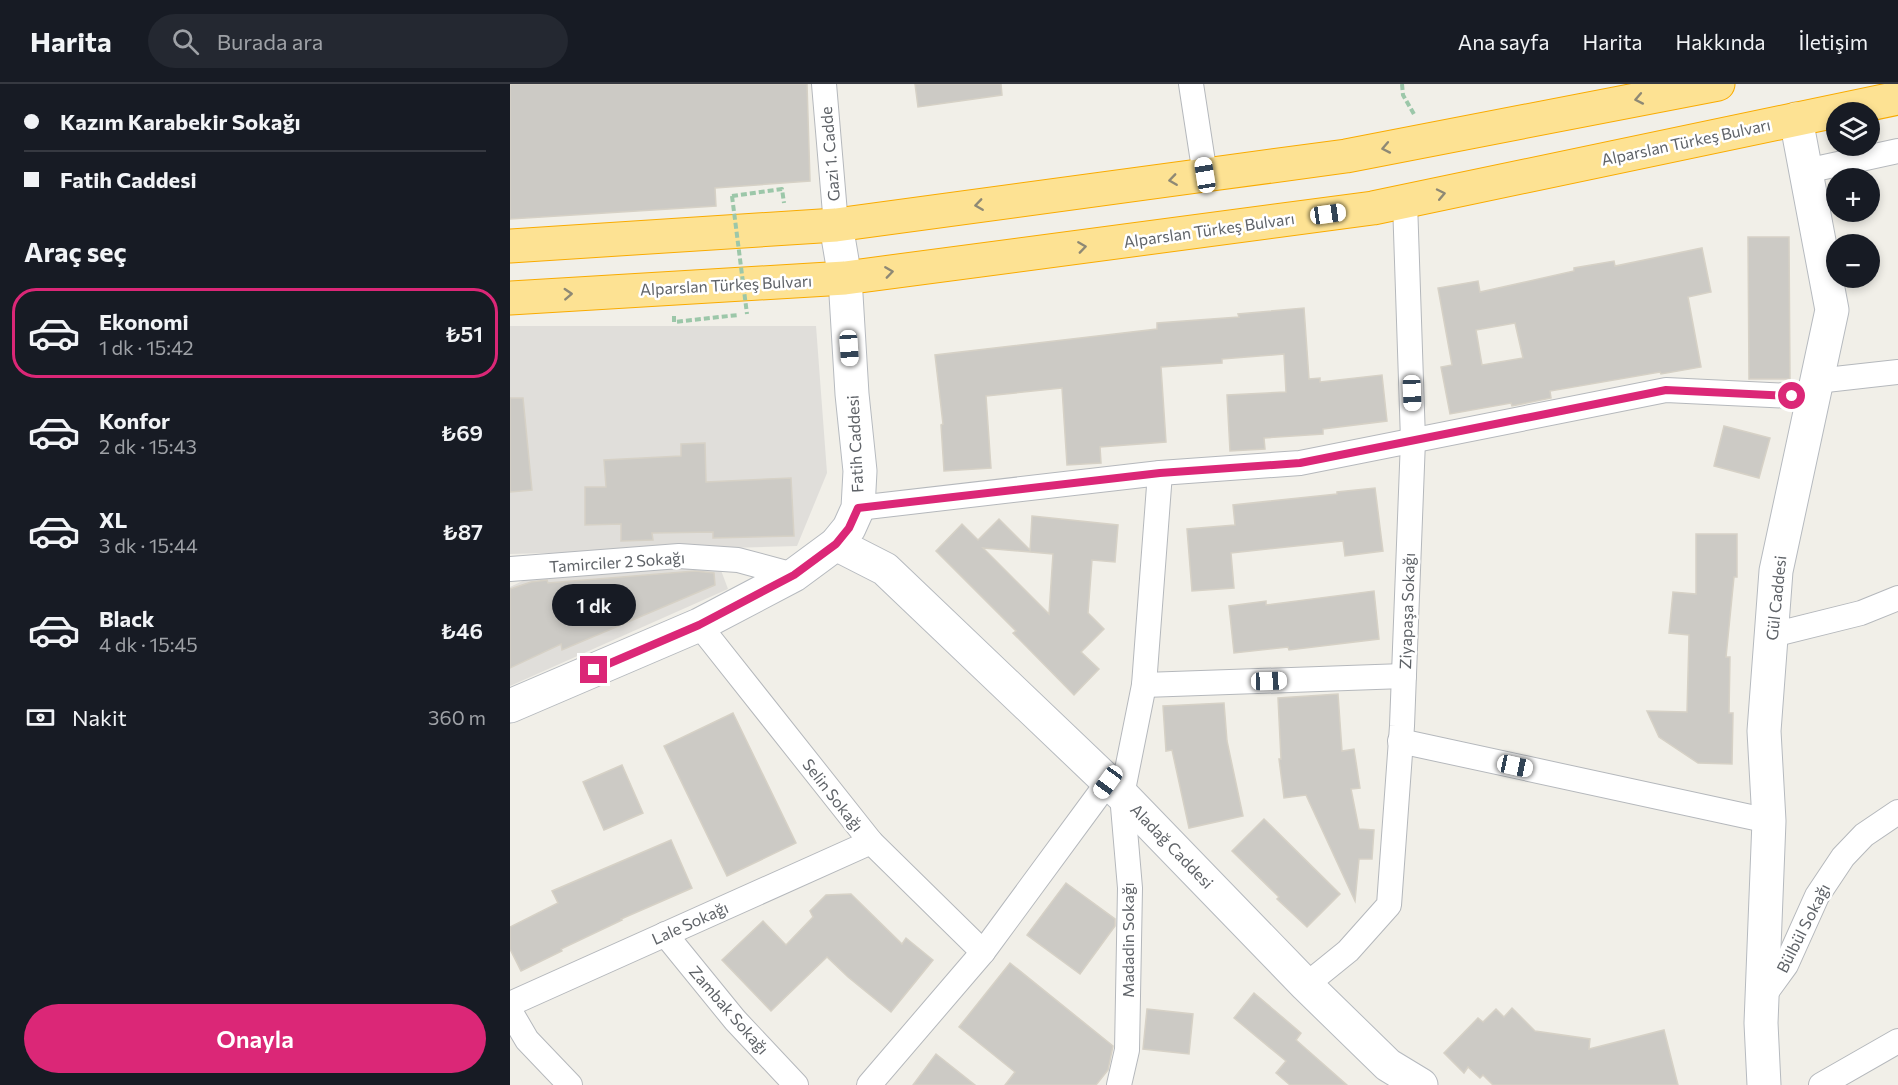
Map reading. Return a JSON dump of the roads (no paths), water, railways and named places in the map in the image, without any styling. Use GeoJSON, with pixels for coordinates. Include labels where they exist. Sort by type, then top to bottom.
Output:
{"type":"FeatureCollection","features":[{"type":"Feature","properties":{"kind":"highway"},"geometry":{"type":"LineString","coordinates":[[510,246],[836,225],[1346,156],[1718,84]]}},
{"type":"Feature","properties":{"kind":"highway","name":"Alparslan Türkeş Bulvarı"},"geometry":{"type":"LineString","coordinates":[[510,298],[745,299],[844,278],[1374,208],[1796,119],[1890,94]]}},
{"type":"Feature","properties":{"kind":"main road","name":"Gül Caddesi"},"geometry":{"type":"LineString","coordinates":[[1764,1085],[1761,1023],[1768,821],[1764,731],[1776,571],[1832,310],[1796,119]]}},
{"type":"Feature","properties":{"kind":"main road","name":"Fatih Caddesi"},"geometry":{"type":"LineString","coordinates":[[510,706],[699,625],[794,575],[836,544],[849,528],[858,508],[860,471],[844,278],[836,225]]}},
{"type":"Feature","properties":{"kind":"main road","name":"Aladağ Caddesi"},"geometry":{"type":"LineString","coordinates":[[836,544],[885,569],[1115,788],[1306,985],[1408,1082]]}},
{"type":"Feature","properties":{"kind":"street","name":"Gazi 1. Cadde"},"geometry":{"type":"LineString","coordinates":[[824,84],[836,225]]}},
{"type":"Feature","properties":{"kind":"street"},"geometry":{"type":"LineString","coordinates":[[1191,84],[1205,175]]}},
{"type":"Feature","properties":{"kind":"street"},"geometry":{"type":"LineString","coordinates":[[1806,171],[1898,151]]}},
{"type":"Feature","properties":{"kind":"street","name":"Ziyapaşa Sokağı"},"geometry":{"type":"LineString","coordinates":[[1306,985],[1348,951],[1389,905],[1404,676],[1413,440],[1405,202]]}},
{"type":"Feature","properties":{"kind":"street"},"geometry":{"type":"LineString","coordinates":[[858,508],[1160,473],[1300,463],[1666,390],[1815,389],[1898,372]]}},
{"type":"Feature","properties":{"kind":"street"},"geometry":{"type":"LineString","coordinates":[[868,1085],[983,952],[1115,788],[1144,685],[1160,473]]}},
{"type":"Feature","properties":{"kind":"street","name":"Tamirciler 2 Sokağı"},"geometry":{"type":"LineString","coordinates":[[510,569],[679,556],[738,560],[794,575]]}},
{"type":"Feature","properties":{"kind":"street"},"geometry":{"type":"LineString","coordinates":[[1772,635],[1861,613],[1898,598]]}},
{"type":"Feature","properties":{"kind":"street","name":"Selin Sokağı"},"geometry":{"type":"LineString","coordinates":[[699,625],[871,842],[983,952]]}},
{"type":"Feature","properties":{"kind":"street"},"geometry":{"type":"LineString","coordinates":[[1144,685],[1404,676]]}},
{"type":"Feature","properties":{"kind":"street"},"geometry":{"type":"LineString","coordinates":[[1400,741],[1768,821]]}},
{"type":"Feature","properties":{"kind":"street","name":"Madadin Sokağı"},"geometry":{"type":"LineString","coordinates":[[1115,788],[1130,888],[1127,1050],[1119,1085]]}},
{"type":"Feature","properties":{"kind":"street","name":"Bülbül Sokağı"},"geometry":{"type":"LineString","coordinates":[[1762,998],[1786,965],[1817,896],[1843,856],[1864,835],[1898,812]]}},
{"type":"Feature","properties":{"kind":"street","name":"Lale Sokağı"},"geometry":{"type":"LineString","coordinates":[[510,1004],[871,842]]}},
{"type":"Feature","properties":{"kind":"street","name":"Zambak Sokağı"},"geometry":{"type":"LineString","coordinates":[[665,934],[735,1020],[796,1085]]}},
{"type":"Feature","properties":{"kind":"street"},"geometry":{"type":"LineString","coordinates":[[510,1011],[527,1040],[570,1085]]}},
{"type":"Feature","properties":{"kind":"street"},"geometry":{"type":"LineString","coordinates":[[1821,1085],[1898,1041]]}}]}
